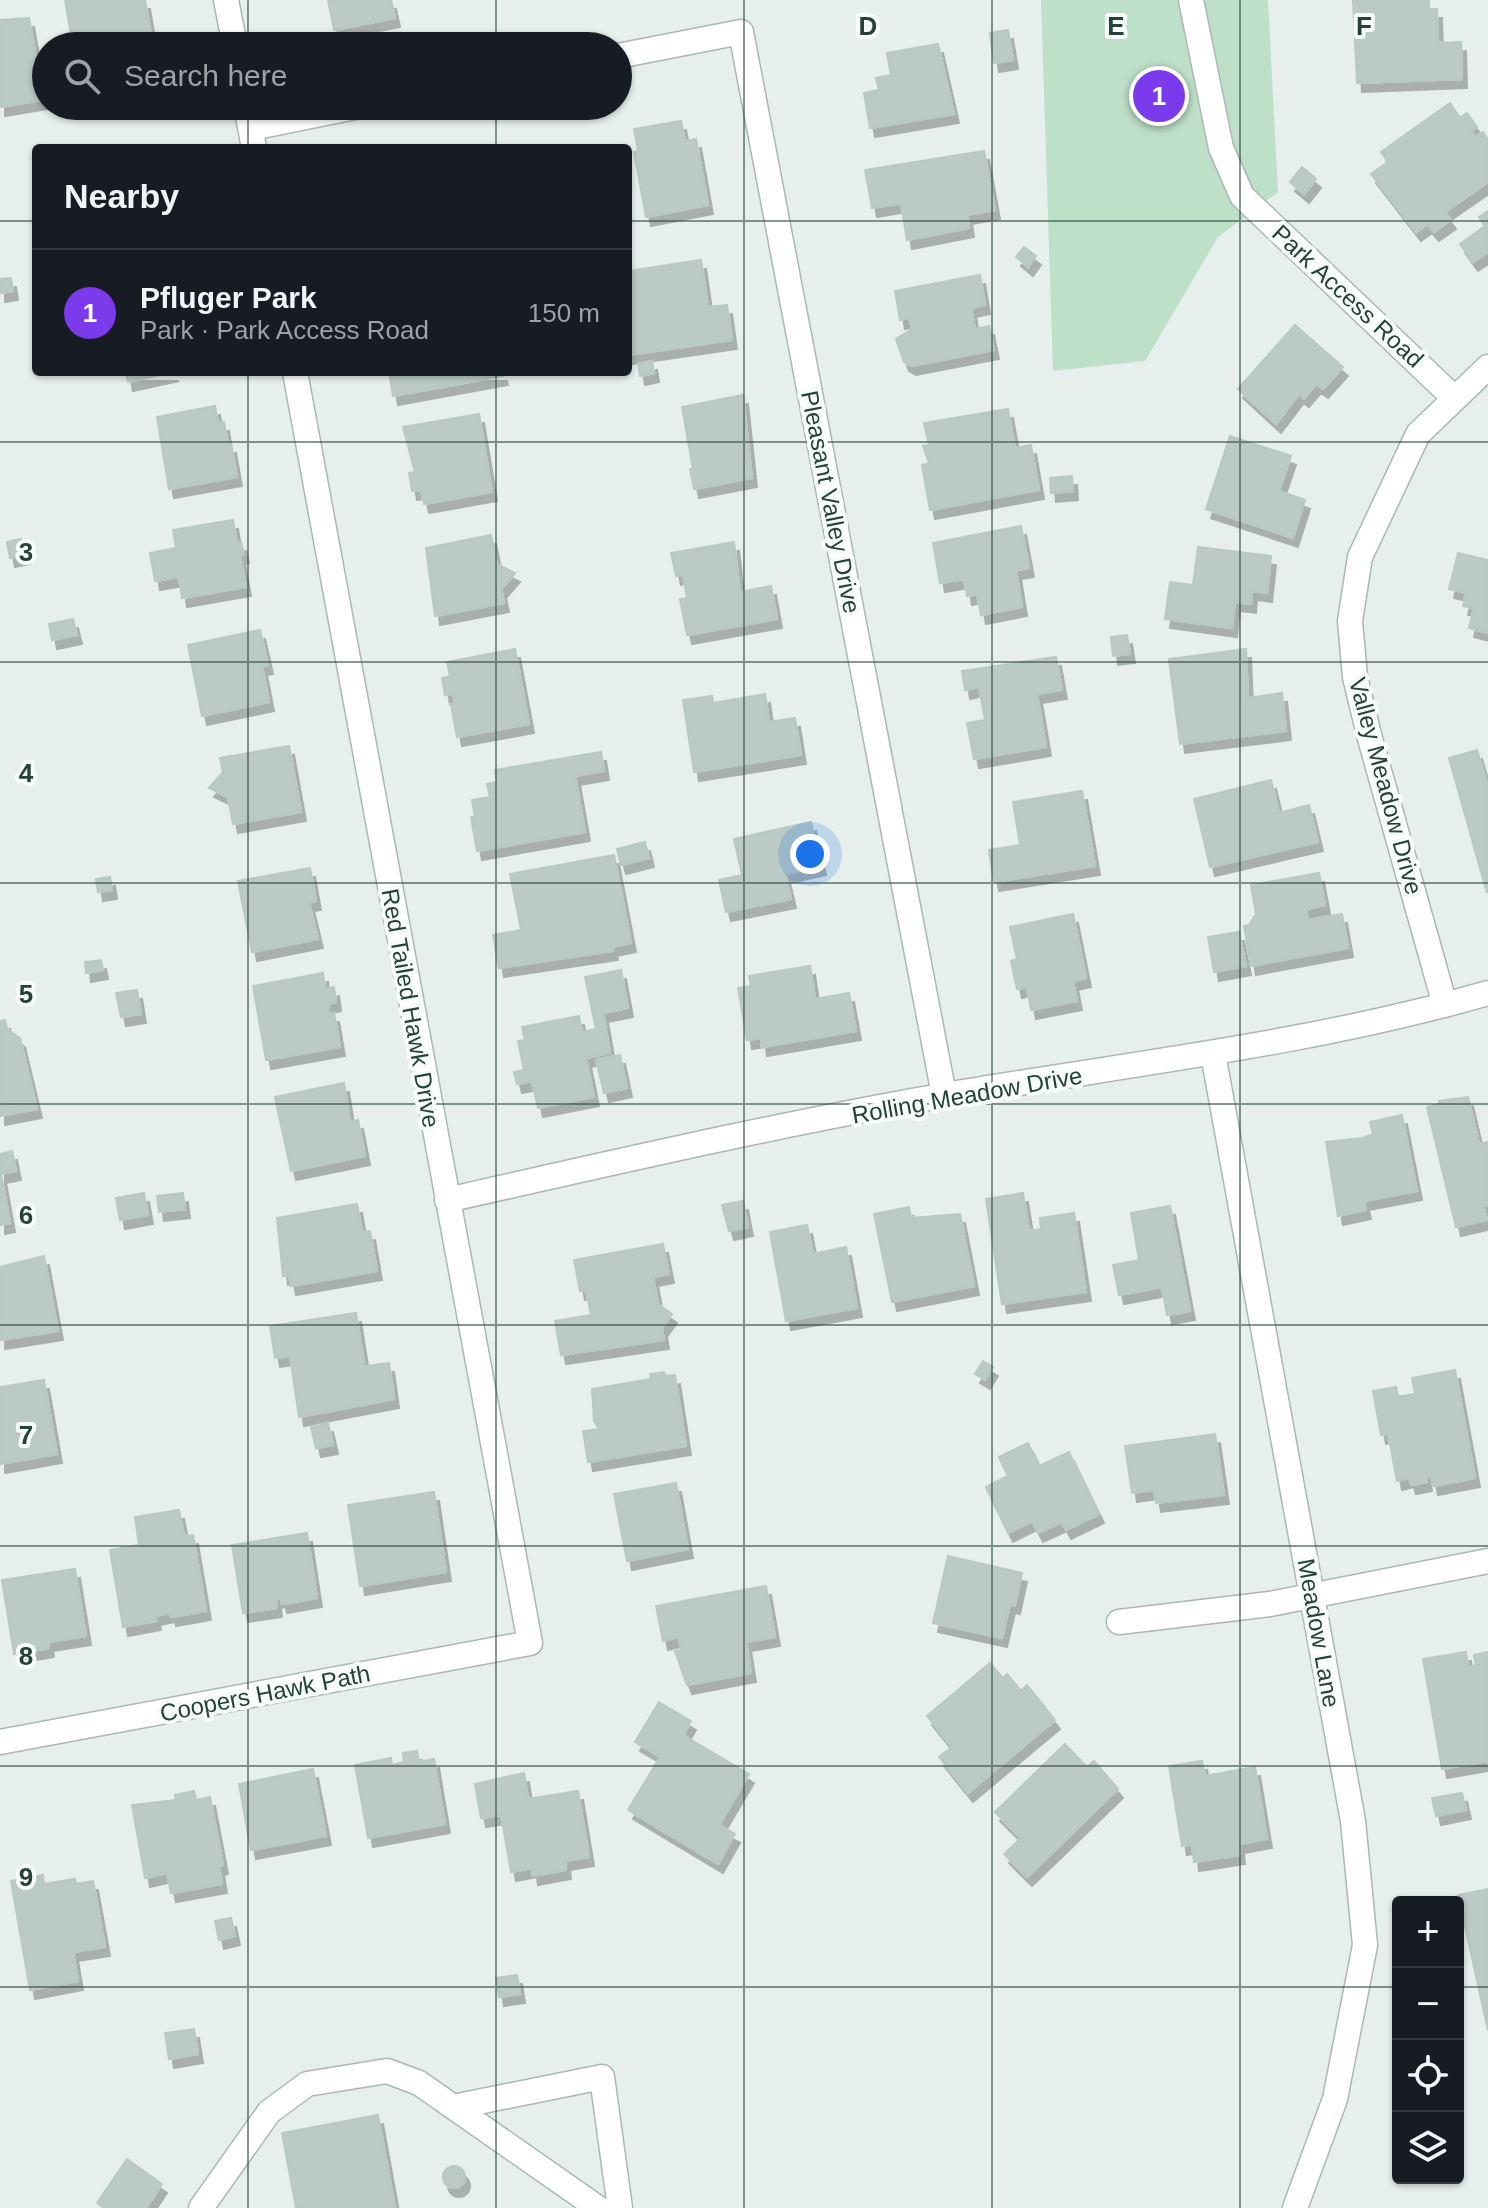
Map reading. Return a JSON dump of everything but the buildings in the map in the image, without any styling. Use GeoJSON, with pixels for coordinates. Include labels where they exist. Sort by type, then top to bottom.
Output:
{"type":"FeatureCollection","features":[{"type":"Feature","properties":{"kind":"street"},"geometry":{"type":"LineString","coordinates":[[226,0],[232,32]]}},
{"type":"Feature","properties":{"kind":"street","name":"Park Access Road"},"geometry":{"type":"LineString","coordinates":[[1191,0],[1221,148],[1242,196],[1453,397]]}},
{"type":"Feature","properties":{"kind":"street","name":"Pleasant Valley Drive"},"geometry":{"type":"LineString","coordinates":[[632,53],[741,32],[944,1095]]}},
{"type":"Feature","properties":{"kind":"street"},"geometry":{"type":"LineString","coordinates":[[250,127],[287,120]]}},
{"type":"Feature","properties":{"kind":"street","name":"Valley Meadow Drive"},"geometry":{"type":"LineString","coordinates":[[1445,1005],[1369,735],[1355,677],[1350,621],[1360,557],[1418,434],[1453,397],[1488,367]]}},
{"type":"Feature","properties":{"kind":"street","name":"Red Tailed Hawk Drive"},"geometry":{"type":"LineString","coordinates":[[296,376],[530,1643]]}},
{"type":"Feature","properties":{"kind":"street","name":"Rolling Meadow Drive"},"geometry":{"type":"LineString","coordinates":[[447,1200],[944,1095],[1213,1054],[1445,1005],[1488,993]]}},
{"type":"Feature","properties":{"kind":"street","name":"Meadow Lane"},"geometry":{"type":"LineString","coordinates":[[1213,1054],[1353,1821],[1365,1945],[1335,2099],[1295,2208]]}},
{"type":"Feature","properties":{"kind":"street"},"geometry":{"type":"LineString","coordinates":[[1119,1622],[1313,1597],[1488,1561]]}},
{"type":"Feature","properties":{"kind":"street","name":"Coopers Hawk Path"},"geometry":{"type":"LineString","coordinates":[[0,1742],[530,1643]]}},
{"type":"Feature","properties":{"kind":"street"},"geometry":{"type":"LineString","coordinates":[[201,2208],[269,2112],[307,2084],[387,2071],[419,2083],[598,2208]]}},
{"type":"Feature","properties":{"kind":"street"},"geometry":{"type":"LineString","coordinates":[[453,2107],[602,2077],[620,2208]]}},
{"type":"Feature","properties":{"kind":"green space"},"geometry":{"type":"Polygon","coordinates":[[[1041,0],[1268,0],[1278,192],[1218,237],[1145,361],[1053,371],[1041,0]]]}},
{"type":"Feature","properties":{"kind":"place","name":"Pfluger Park"},"geometry":{"type":"Point","coordinates":[1159,96]}}]}
